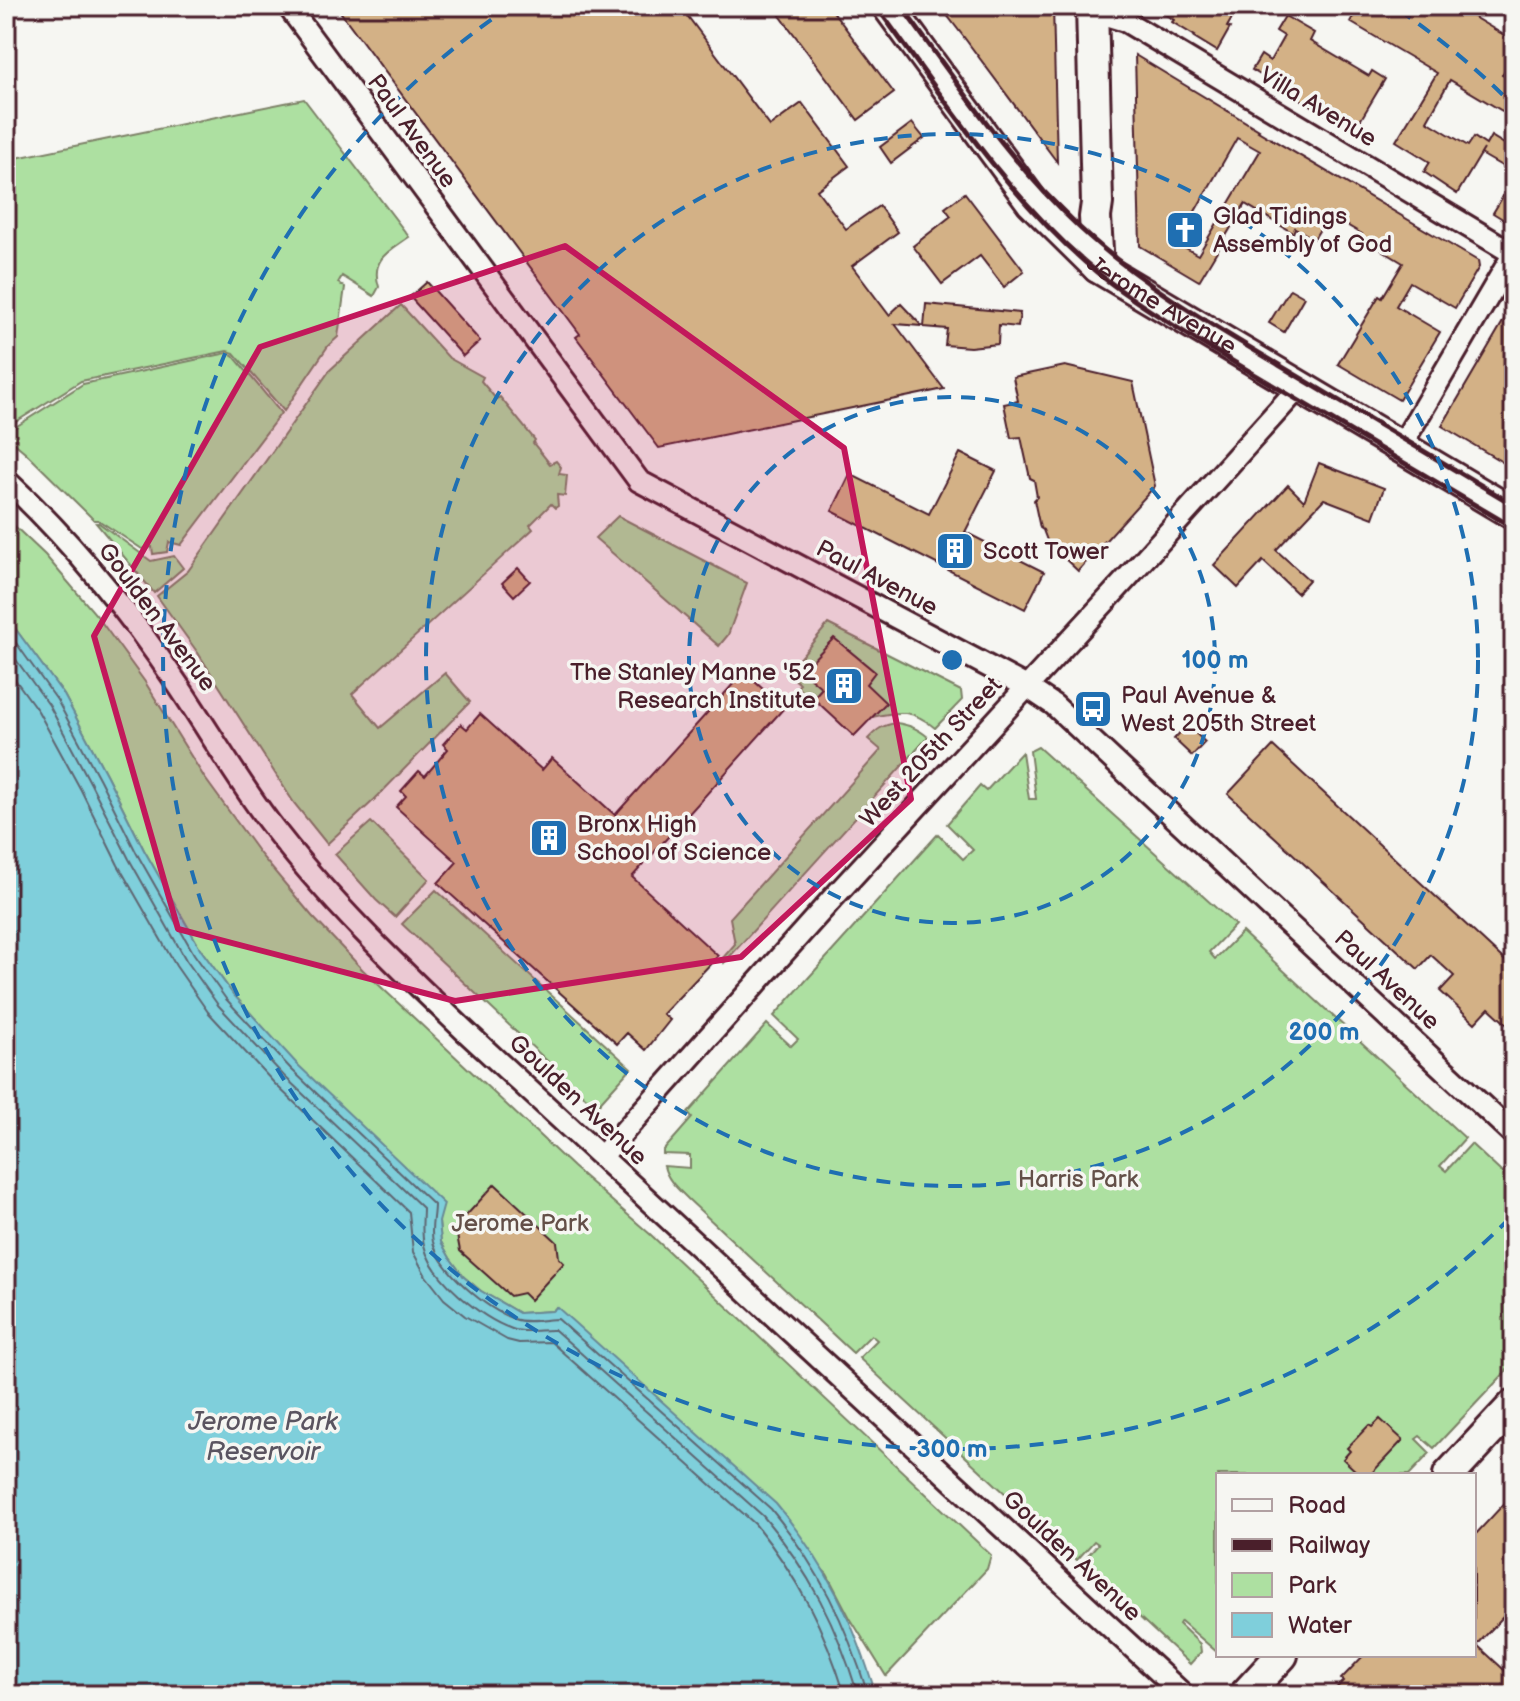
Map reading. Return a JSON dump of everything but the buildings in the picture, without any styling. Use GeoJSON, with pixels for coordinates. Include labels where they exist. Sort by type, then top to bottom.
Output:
{"type":"FeatureCollection","features":[{"type":"Feature","properties":{"kind":"main road","name":"Jerome Avenue"},"geometry":{"type":"LineString","coordinates":[[888,6],[1032,202],[1098,267],[1514,514]]}},
{"type":"Feature","properties":{"kind":"main road"},"geometry":{"type":"LineString","coordinates":[[1092,8],[1098,267]]}},
{"type":"Feature","properties":{"kind":"main road"},"geometry":{"type":"LineString","coordinates":[[1451,1473],[1514,1405]]}},
{"type":"Feature","properties":{"kind":"main road"},"geometry":{"type":"LineString","coordinates":[[1245,1695],[1280,1657]]}},
{"type":"Feature","properties":{"kind":"street","name":"Paul Avenue"},"geometry":{"type":"LineString","coordinates":[[288,6],[639,481],[1027,687],[1066,716],[1514,1135]]}},
{"type":"Feature","properties":{"kind":"street","name":"Villa Avenue"},"geometry":{"type":"LineString","coordinates":[[1092,8],[1125,21],[1514,254]]}},
{"type":"Feature","properties":{"kind":"street"},"geometry":{"type":"LineString","coordinates":[[1401,446],[1514,254]]}},
{"type":"Feature","properties":{"kind":"street","name":"West 205th Street"},"geometry":{"type":"LineString","coordinates":[[602,1156],[1301,385]]}},
{"type":"Feature","properties":{"kind":"street","name":"Goulden Avenue"},"geometry":{"type":"LineString","coordinates":[[6,480],[66,540],[132,620],[270,823],[368,937],[1184,1695]]}},
{"type":"Feature","properties":{"kind":"highlighted area"},"geometry":{"type":"Polygon","coordinates":[[[565,246],[844,448],[911,799],[741,957],[455,1001],[178,929],[94,636],[260,347],[565,246]]]}},
{"type":"Feature","properties":{"kind":"green space"},"geometry":{"type":"Polygon","coordinates":[[[304,99],[409,237],[388,252],[379,263],[379,287],[374,296],[342,276],[338,283],[345,287],[338,337],[328,346],[284,411],[234,353],[227,351],[81,381],[6,428],[6,160],[304,99]]]}},
{"type":"Feature","properties":{"kind":"green space"},"geometry":{"type":"Polygon","coordinates":[[[401,305],[449,358],[483,377],[481,381],[496,399],[500,397],[550,464],[556,461],[561,467],[559,474],[567,475],[565,496],[557,495],[558,506],[555,508],[551,504],[530,525],[533,529],[352,694],[380,728],[445,673],[470,702],[327,844],[294,803],[198,653],[157,596],[188,571],[330,370],[401,305]]]}},
{"type":"Feature","properties":{"kind":"green space"},"geometry":{"type":"Polygon","coordinates":[[[227,353],[233,355],[281,413],[181,545],[169,542],[167,552],[153,554],[152,547],[142,549],[94,520],[6,436],[6,433],[83,384],[227,353]]]}},
{"type":"Feature","properties":{"kind":"green space"},"geometry":{"type":"Polygon","coordinates":[[[618,516],[747,583],[728,635],[719,646],[595,538],[618,516]]]}},
{"type":"Feature","properties":{"kind":"green space","name":"Jerome Park"},"geometry":{"type":"Polygon","coordinates":[[[6,518],[45,555],[97,616],[145,682],[204,777],[260,854],[363,970],[573,1167],[651,1235],[991,1555],[987,1569],[886,1676],[827,1574],[556,1307],[553,1311],[519,1313],[481,1291],[464,1277],[441,1242],[439,1222],[233,994],[201,950],[144,850],[64,695],[6,616],[6,518]]]}},
{"type":"Feature","properties":{"kind":"green space"},"geometry":{"type":"Polygon","coordinates":[[[96,523],[151,561],[174,556],[183,568],[154,593],[96,523]]]}},
{"type":"Feature","properties":{"kind":"green space"},"geometry":{"type":"Polygon","coordinates":[[[828,624],[961,691],[962,700],[935,728],[920,717],[905,713],[872,717],[866,684],[875,672],[834,638],[803,670],[822,688],[812,700],[787,673],[828,624]]]}},
{"type":"Feature","properties":{"kind":"green space"},"geometry":{"type":"Polygon","coordinates":[[[896,723],[913,727],[928,737],[724,963],[722,959],[735,944],[730,918],[881,750],[868,739],[880,728],[896,723]]]}},
{"type":"Feature","properties":{"kind":"green space","name":"Harris Park"},"geometry":{"type":"Polygon","coordinates":[[[1038,747],[1235,925],[1209,952],[1215,959],[1242,932],[1465,1138],[1440,1166],[1446,1171],[1471,1144],[1514,1184],[1514,1363],[1434,1448],[1420,1436],[1416,1439],[1430,1453],[1411,1473],[1216,1473],[1216,1651],[1181,1621],[1179,1624],[1200,1644],[1201,1652],[1190,1664],[1081,1563],[1098,1544],[1094,1541],[1077,1560],[859,1358],[877,1340],[871,1335],[853,1353],[680,1192],[664,1166],[690,1168],[690,1155],[663,1154],[663,1151],[692,1118],[688,1113],[767,1024],[791,1046],[798,1039],[774,1016],[938,834],[963,859],[973,850],[947,824],[980,786],[986,791],[1022,752],[1029,799],[1036,799],[1030,751],[1038,747]]]}},
{"type":"Feature","properties":{"kind":"green space"},"geometry":{"type":"Polygon","coordinates":[[[371,822],[429,879],[395,917],[335,854],[371,822]]]}},
{"type":"Feature","properties":{"kind":"green space"},"geometry":{"type":"Polygon","coordinates":[[[436,890],[631,1068],[596,1107],[402,924],[436,890]]]}},
{"type":"Feature","properties":{"kind":"water","name":"Jerome Park Reservoir"},"geometry":{"type":"Polygon","coordinates":[[[6,616],[64,695],[144,850],[201,950],[233,994],[297,1064],[444,1204],[439,1222],[441,1242],[464,1277],[481,1291],[519,1313],[552,1311],[557,1307],[776,1504],[824,1571],[848,1617],[876,1695],[6,1695],[6,616]]]}},
{"type":"Feature","properties":{"kind":"railway"},"geometry":{"type":"LineString","coordinates":[[876,6],[1026,204],[1098,273],[1200,342],[1514,528]]}},
{"type":"Feature","properties":{"kind":"railway"},"geometry":{"type":"LineString","coordinates":[[901,6],[1030,177],[1080,228],[1126,267],[1201,318],[1514,505]]}},
{"type":"Feature","properties":{"kind":"place","name":"Glad Tidings Assembly of God"},"geometry":{"type":"Point","coordinates":[1185,230]}},
{"type":"Feature","properties":{"kind":"place","name":"Scott Tower"},"geometry":{"type":"Point","coordinates":[955,551]}},
{"type":"Feature","properties":{"kind":"place","name":"The Stanley Manne '52 Research Institute"},"geometry":{"type":"Point","coordinates":[844,686]}},
{"type":"Feature","properties":{"kind":"place","name":"Paul Avenue & West 205th Street"},"geometry":{"type":"Point","coordinates":[1093,709]}},
{"type":"Feature","properties":{"kind":"place","name":"Bronx High School of Science"},"geometry":{"type":"Point","coordinates":[549,838]}}]}
